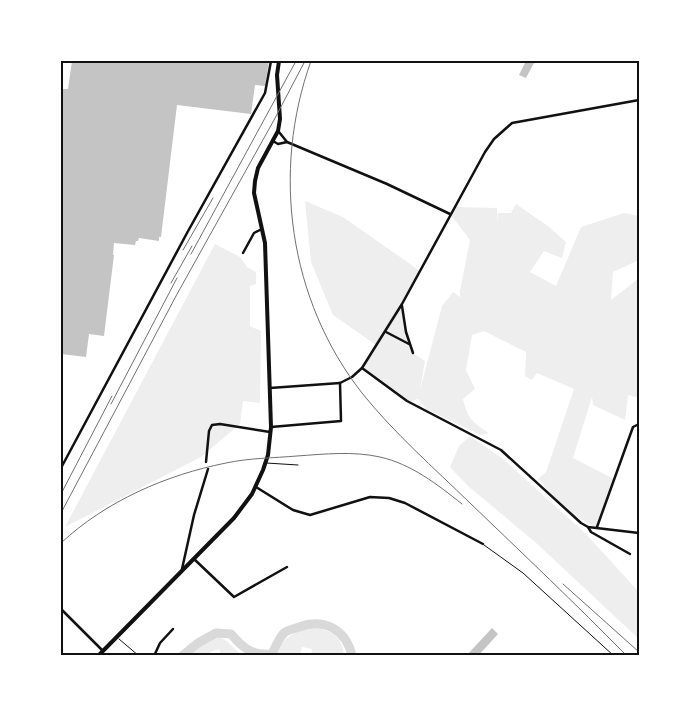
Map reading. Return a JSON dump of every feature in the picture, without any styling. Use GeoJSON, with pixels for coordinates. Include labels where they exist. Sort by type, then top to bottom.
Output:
{"type":"FeatureCollection","features":[{"type":"Feature","properties":{"kind":"main road"},"geometry":{"type":"LineString","coordinates":[[98,656],[234,518],[246,504],[256,487],[265,463],[270,430],[270,388],[265,245],[254,193],[254,181],[258,168],[278,131],[280,119],[277,75],[279,61]]}},
{"type":"Feature","properties":{"kind":"street"},"geometry":{"type":"LineString","coordinates":[[61,468],[187,233],[265,93],[270,61]]}},
{"type":"Feature","properties":{"kind":"street"},"geometry":{"type":"LineString","coordinates":[[270,388],[340,383],[352,377],[362,368],[402,304],[485,152],[494,138],[512,123],[639,100]]}},
{"type":"Feature","properties":{"kind":"street"},"geometry":{"type":"LineString","coordinates":[[278,131],[286,142],[387,184],[450,214]]}},
{"type":"Feature","properties":{"kind":"street"},"geometry":{"type":"LineString","coordinates":[[272,141],[278,144],[286,142]]}},
{"type":"Feature","properties":{"kind":"street"},"geometry":{"type":"LineString","coordinates":[[243,254],[254,233],[262,229]]}},
{"type":"Feature","properties":{"kind":"street"},"geometry":{"type":"LineString","coordinates":[[402,304],[406,332],[413,353]]}},
{"type":"Feature","properties":{"kind":"street"},"geometry":{"type":"LineString","coordinates":[[386,332],[410,344]]}},
{"type":"Feature","properties":{"kind":"street"},"geometry":{"type":"LineString","coordinates":[[362,368],[407,401],[501,450],[568,512],[588,527],[590,532],[630,554]]}},
{"type":"Feature","properties":{"kind":"street"},"geometry":{"type":"LineString","coordinates":[[206,462],[209,431],[212,425],[220,424],[270,430],[341,421],[340,383]]}},
{"type":"Feature","properties":{"kind":"street"},"geometry":{"type":"LineString","coordinates":[[596,528],[633,427],[639,424]]}},
{"type":"Feature","properties":{"kind":"street"},"geometry":{"type":"LineString","coordinates":[[182,570],[194,516],[208,469]]}},
{"type":"Feature","properties":{"kind":"street"},"geometry":{"type":"LineString","coordinates":[[256,487],[291,509],[305,514],[316,514],[370,497],[389,498],[405,503],[483,544]]}},
{"type":"Feature","properties":{"kind":"street"},"geometry":{"type":"LineString","coordinates":[[588,527],[639,533]]}},
{"type":"Feature","properties":{"kind":"street"},"geometry":{"type":"LineString","coordinates":[[194,559],[234,597],[287,567]]}},
{"type":"Feature","properties":{"kind":"street"},"geometry":{"type":"LineString","coordinates":[[61,609],[103,651]]}},
{"type":"Feature","properties":{"kind":"street"},"geometry":{"type":"LineString","coordinates":[[154,656],[160,642],[173,629]]}},
{"type":"Feature","properties":{"kind":"lane"},"geometry":{"type":"LineString","coordinates":[[265,463],[298,465]]}},
{"type":"Feature","properties":{"kind":"lane"},"geometry":{"type":"LineString","coordinates":[[483,544],[523,573],[614,656]]}},
{"type":"Feature","properties":{"kind":"path"},"geometry":{"type":"LineString","coordinates":[[116,637],[139,656]]}},
{"type":"Feature","properties":{"kind":"shaded area"},"geometry":{"type":"Polygon","coordinates":[[[305,201],[343,217],[420,271],[401,306],[413,353],[425,361],[420,390],[442,306],[453,292],[460,297],[470,240],[450,214],[454,207],[497,208],[498,224],[498,213],[511,213],[516,204],[548,226],[566,242],[562,258],[544,251],[530,272],[556,286],[581,227],[624,213],[639,216],[639,260],[613,272],[611,300],[639,278],[639,398],[628,395],[625,420],[593,405],[592,397],[573,458],[614,479],[596,528],[565,510],[538,479],[546,472],[574,389],[537,373],[532,380],[525,376],[526,352],[484,331],[472,335],[466,370],[475,389],[463,399],[472,419],[478,426],[489,433],[481,435],[426,409],[418,399],[409,402],[362,368],[376,345],[333,315],[311,262],[305,201]]]}},
{"type":"Feature","properties":{"kind":"shaded area"},"geometry":{"type":"Polygon","coordinates":[[[215,244],[240,257],[247,267],[256,272],[256,284],[250,286],[250,326],[261,331],[260,403],[243,401],[240,424],[201,457],[65,527],[215,244]]]}},
{"type":"Feature","properties":{"kind":"shaded area"},"geometry":{"type":"Polygon","coordinates":[[[470,436],[503,459],[585,533],[639,592],[639,639],[535,542],[468,486],[450,467],[459,446],[470,436]]]}},
{"type":"Feature","properties":{"kind":"shaded area"},"geometry":{"type":"Polygon","coordinates":[[[313,627],[330,632],[335,636],[341,644],[344,656],[311,656],[312,649],[302,647],[300,656],[277,656],[279,649],[286,639],[300,631],[313,627]]]}},
{"type":"Feature","properties":{"kind":"shaded area"},"geometry":{"type":"Polygon","coordinates":[[[216,636],[220,637],[244,656],[222,656],[219,649],[210,652],[211,656],[188,656],[207,640],[216,636]]]}},
{"type":"Feature","properties":{"kind":"building"},"geometry":{"type":"Polygon","coordinates":[[[72,61],[269,61],[265,86],[255,85],[251,114],[177,105],[161,237],[159,237],[159,241],[139,238],[135,245],[114,243],[104,336],[89,334],[86,357],[61,354],[61,89],[68,89],[72,61]]]}},
{"type":"Feature","properties":{"kind":"building"},"geometry":{"type":"Polygon","coordinates":[[[526,61],[535,61],[526,78],[519,75],[526,61]]]}},
{"type":"Feature","properties":{"kind":"building"},"geometry":{"type":"Polygon","coordinates":[[[492,628],[498,634],[478,656],[466,656],[492,628]]]}},
{"type":"Feature","properties":{"kind":"waterway"},"geometry":{"type":"LineString","coordinates":[[182,656],[198,643],[216,633],[231,634],[244,647],[253,652],[272,654],[285,632],[317,624],[333,628],[339,633],[345,639],[352,656]]}},
{"type":"Feature","properties":{"kind":"railway"},"geometry":{"type":"LineString","coordinates":[[191,254],[296,61]]}},
{"type":"Feature","properties":{"kind":"railway"},"geometry":{"type":"LineString","coordinates":[[61,513],[176,296],[305,61]]}},
{"type":"Feature","properties":{"kind":"railway"},"geometry":{"type":"LineString","coordinates":[[311,61],[299,103],[292,147],[290,190],[294,234],[303,276],[318,318],[337,357],[374,408],[401,436],[627,656]]}},
{"type":"Feature","properties":{"kind":"railway"},"geometry":{"type":"LineString","coordinates":[[183,250],[213,198]]}},
{"type":"Feature","properties":{"kind":"railway"},"geometry":{"type":"LineString","coordinates":[[171,283],[192,246]]}},
{"type":"Feature","properties":{"kind":"railway"},"geometry":{"type":"LineString","coordinates":[[111,404],[177,278]]}},
{"type":"Feature","properties":{"kind":"railway"},"geometry":{"type":"LineString","coordinates":[[61,494],[112,396]]}},
{"type":"Feature","properties":{"kind":"railway"},"geometry":{"type":"LineString","coordinates":[[61,543],[97,514],[138,492],[204,468],[253,459],[318,454],[360,454],[380,457],[402,464],[413,470],[433,482],[462,504]]}},
{"type":"Feature","properties":{"kind":"railway"},"geometry":{"type":"LineString","coordinates":[[563,584],[639,652]]}}]}
